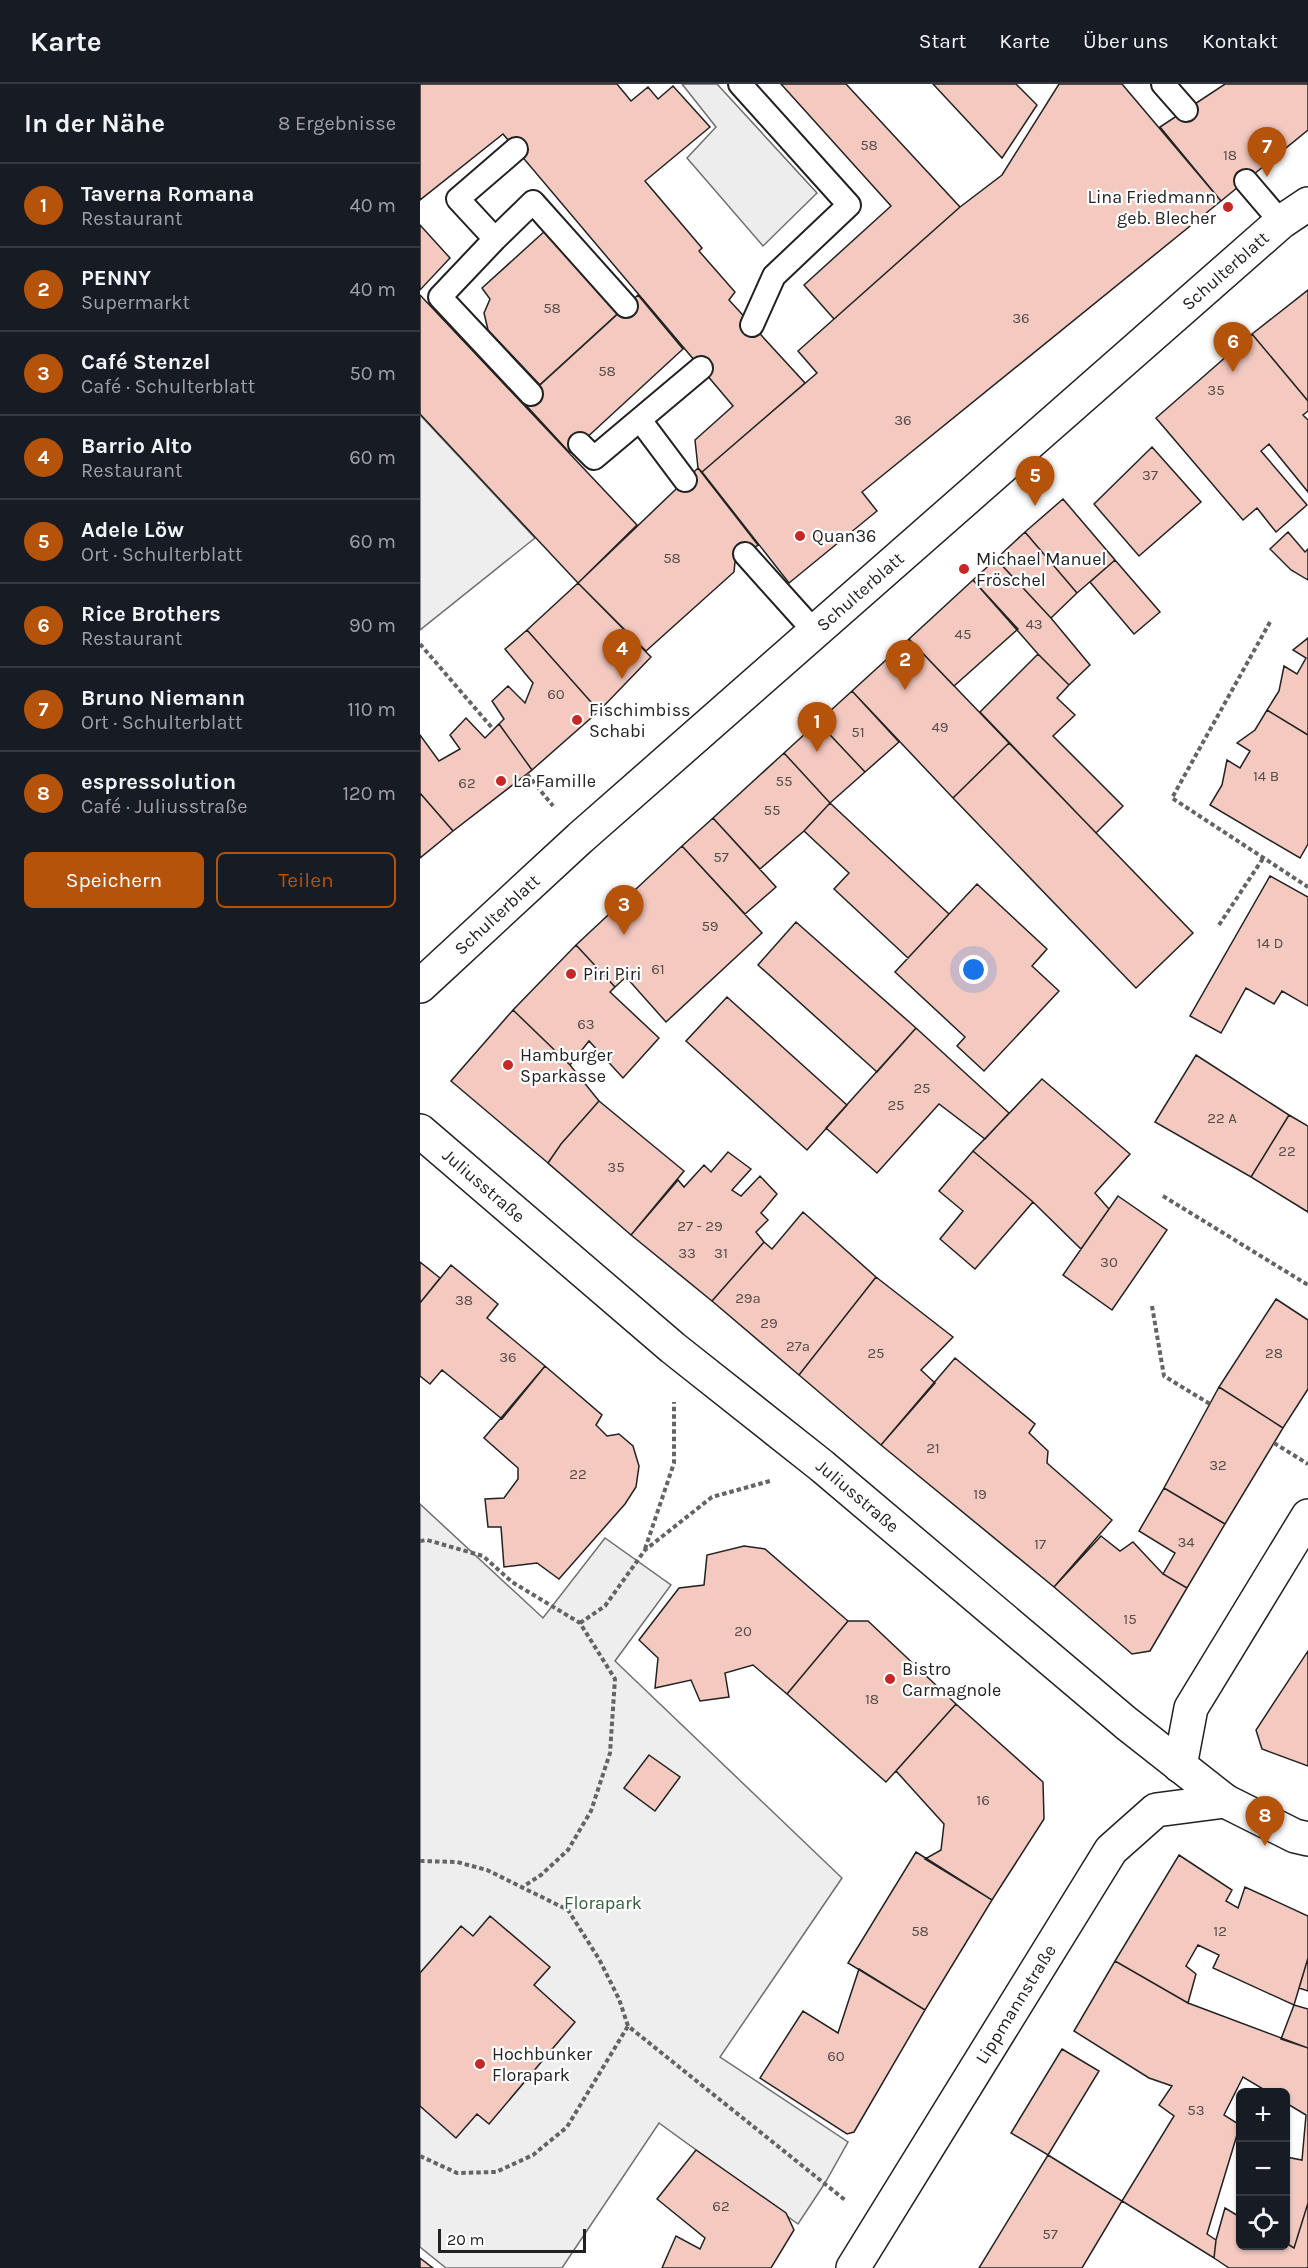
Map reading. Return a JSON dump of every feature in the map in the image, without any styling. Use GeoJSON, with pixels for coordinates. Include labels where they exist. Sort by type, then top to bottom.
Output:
{"type":"FeatureCollection","features":[{"type":"Feature","properties":{"kind":"street","name":"Schulterblatt"},"geometry":{"type":"LineString","coordinates":[[420,986],[580,838],[1281,222],[1308,204]]}},
{"type":"Feature","properties":{"kind":"street","name":"Juliusstraße"},"geometry":{"type":"LineString","coordinates":[[420,1131],[673,1348],[822,1466],[1126,1723],[1225,1801],[1295,1836],[1308,1839]]}},
{"type":"Feature","properties":{"kind":"street"},"geometry":{"type":"LineString","coordinates":[[1180,1766],[1191,1708],[1308,1516]]}},
{"type":"Feature","properties":{"kind":"street","name":"Lippmannstraße"},"geometry":{"type":"LineString","coordinates":[[853,2268],[1111,1850],[1156,1810],[1225,1801]]}},
{"type":"Feature","properties":{"kind":"lane"},"geometry":{"type":"LineString","coordinates":[[740,84],[849,205],[774,276],[752,325]]}},
{"type":"Feature","properties":{"kind":"lane"},"geometry":{"type":"LineString","coordinates":[[1163,84],[1186,110]]}},
{"type":"Feature","properties":{"kind":"lane"},"geometry":{"type":"LineString","coordinates":[[495,239],[458,199],[516,149]]}},
{"type":"Feature","properties":{"kind":"lane"},"geometry":{"type":"LineString","coordinates":[[1246,181],[1281,222]]}},
{"type":"Feature","properties":{"kind":"lane"},"geometry":{"type":"LineString","coordinates":[[531,394],[440,297],[533,202],[626,306]]}},
{"type":"Feature","properties":{"kind":"lane"},"geometry":{"type":"LineString","coordinates":[[580,444],[594,458],[701,369]]}},
{"type":"Feature","properties":{"kind":"lane"},"geometry":{"type":"LineString","coordinates":[[640,420],[685,480]]}},
{"type":"Feature","properties":{"kind":"lane"},"geometry":{"type":"LineString","coordinates":[[745,554],[815,632]]}},
{"type":"Feature","properties":{"kind":"path"},"geometry":{"type":"LineString","coordinates":[[1270,622],[1172,798],[1308,887]]}},
{"type":"Feature","properties":{"kind":"path"},"geometry":{"type":"LineString","coordinates":[[420,644],[493,729]]}},
{"type":"Feature","properties":{"kind":"path"},"geometry":{"type":"LineString","coordinates":[[1219,926],[1264,857]]}},
{"type":"Feature","properties":{"kind":"path"},"geometry":{"type":"LineString","coordinates":[[1163,1196],[1308,1285]]}},
{"type":"Feature","properties":{"kind":"path"},"geometry":{"type":"LineString","coordinates":[[1152,1306],[1164,1376],[1210,1404]]}},
{"type":"Feature","properties":{"kind":"path"},"geometry":{"type":"LineString","coordinates":[[1274,1443],[1308,1464]]}},
{"type":"Feature","properties":{"kind":"path"},"geometry":{"type":"LineString","coordinates":[[645,1550],[674,1463]]}},
{"type":"Feature","properties":{"kind":"path"},"geometry":{"type":"LineString","coordinates":[[580,1623],[605,1606],[645,1550],[712,1497],[822,1466]]}},
{"type":"Feature","properties":{"kind":"path"},"geometry":{"type":"LineString","coordinates":[[420,1541],[427,1540],[483,1556],[512,1582],[580,1623],[615,1679],[610,1753],[591,1811],[576,1837],[556,1862],[523,1886]]}},
{"type":"Feature","properties":{"kind":"path"},"geometry":{"type":"LineString","coordinates":[[420,1861],[457,1862],[487,1870],[568,1910],[599,1959],[619,1999],[628,2026],[878,2227]]}},
{"type":"Feature","properties":{"kind":"path"},"geometry":{"type":"LineString","coordinates":[[420,2156],[457,2173],[496,2172],[533,2155],[567,2127],[628,2026]]}},
{"type":"Feature","properties":{"kind":"green space"},"geometry":{"type":"Polygon","coordinates":[[[420,415],[535,538],[420,630],[420,415]]]}},
{"type":"Feature","properties":{"kind":"green space","name":"Florapark"},"geometry":{"type":"Polygon","coordinates":[[[420,1504],[543,1618],[605,1538],[671,1585],[615,1661],[842,1878],[720,2057],[848,2142],[798,2224],[659,2123],[562,2268],[446,2268],[420,2247],[420,1504]]]}},
{"type":"Feature","properties":{"kind":"shaded area"},"geometry":{"type":"Polygon","coordinates":[[[682,84],[717,84],[817,193],[763,246],[687,158],[716,127],[682,84]]]}},
{"type":"Feature","properties":{"kind":"building"},"geometry":{"type":"Polygon","coordinates":[[[420,84],[617,84],[631,101],[648,87],[658,99],[673,86],[710,127],[645,181],[702,248],[699,251],[735,292],[729,300],[805,383],[702,472],[698,468],[695,440],[733,406],[503,134],[420,200],[420,84]]]}},
{"type":"Feature","properties":{"kind":"building"},"geometry":{"type":"Polygon","coordinates":[[[781,84],[846,84],[960,207],[834,319],[804,285],[891,206],[781,84]]]}},
{"type":"Feature","properties":{"kind":"building"},"geometry":{"type":"Polygon","coordinates":[[[933,84],[1016,84],[1037,105],[1002,158],[933,84]]]}},
{"type":"Feature","properties":{"kind":"building"},"geometry":{"type":"Polygon","coordinates":[[[1059,84],[1122,84],[1221,201],[862,492],[877,511],[789,583],[702,472],[817,373],[798,351],[960,207],[1002,175],[1059,84]]]}},
{"type":"Feature","properties":{"kind":"building"},"geometry":{"type":"Polygon","coordinates":[[[1225,84],[1308,84],[1308,130],[1221,201],[1160,127],[1225,84]]]}},
{"type":"Feature","properties":{"kind":"building"},"geometry":{"type":"Polygon","coordinates":[[[420,225],[450,258],[420,290],[420,225]]]}},
{"type":"Feature","properties":{"kind":"building"},"geometry":{"type":"Polygon","coordinates":[[[546,230],[621,311],[540,385],[488,330],[484,313],[490,299],[482,288],[546,230]]]}},
{"type":"Feature","properties":{"kind":"building"},"geometry":{"type":"Polygon","coordinates":[[[1308,290],[1308,401],[1252,334],[1308,290]]]}},
{"type":"Feature","properties":{"kind":"building"},"geometry":{"type":"Polygon","coordinates":[[[420,295],[637,525],[578,583],[420,414],[420,295]]]}},
{"type":"Feature","properties":{"kind":"building"},"geometry":{"type":"Polygon","coordinates":[[[638,295],[683,349],[570,453],[522,401],[638,295]]]}},
{"type":"Feature","properties":{"kind":"building"},"geometry":{"type":"Polygon","coordinates":[[[1252,334],[1308,401],[1308,411],[1303,415],[1308,420],[1308,492],[1269,444],[1261,451],[1307,505],[1276,532],[1257,508],[1243,520],[1156,418],[1252,334]]]}},
{"type":"Feature","properties":{"kind":"building"},"geometry":{"type":"Polygon","coordinates":[[[1152,447],[1201,502],[1139,556],[1094,504],[1152,447]]]}},
{"type":"Feature","properties":{"kind":"building"},"geometry":{"type":"Polygon","coordinates":[[[698,468],[758,545],[735,562],[734,572],[646,651],[578,583],[698,468]]]}},
{"type":"Feature","properties":{"kind":"building"},"geometry":{"type":"Polygon","coordinates":[[[1063,499],[1115,560],[1077,593],[1025,532],[1063,499]]]}},
{"type":"Feature","properties":{"kind":"building"},"geometry":{"type":"Polygon","coordinates":[[[1025,532],[1077,593],[1051,618],[996,559],[1025,532]]]}},
{"type":"Feature","properties":{"kind":"building"},"geometry":{"type":"Polygon","coordinates":[[[1288,532],[1305,552],[1308,549],[1308,580],[1291,570],[1270,549],[1288,532]]]}},
{"type":"Feature","properties":{"kind":"building"},"geometry":{"type":"Polygon","coordinates":[[[996,559],[1051,618],[1090,665],[1069,685],[1038,654],[973,580],[996,559]]]}},
{"type":"Feature","properties":{"kind":"building"},"geometry":{"type":"Polygon","coordinates":[[[1115,560],[1160,612],[1134,634],[1090,582],[1115,560]]]}},
{"type":"Feature","properties":{"kind":"building"},"geometry":{"type":"Polygon","coordinates":[[[973,580],[1018,629],[954,686],[909,639],[973,580]]]}},
{"type":"Feature","properties":{"kind":"building"},"geometry":{"type":"Polygon","coordinates":[[[578,583],[651,657],[599,711],[527,630],[578,583]]]}},
{"type":"Feature","properties":{"kind":"building"},"geometry":{"type":"Polygon","coordinates":[[[527,630],[599,711],[532,770],[499,724],[504,719],[492,701],[508,686],[525,703],[533,683],[505,649],[527,630]]]}},
{"type":"Feature","properties":{"kind":"building"},"geometry":{"type":"Polygon","coordinates":[[[1308,638],[1308,735],[1267,710],[1279,691],[1284,666],[1297,674],[1306,658],[1293,650],[1308,638]]]}},
{"type":"Feature","properties":{"kind":"building"},"geometry":{"type":"Polygon","coordinates":[[[909,639],[1009,743],[953,798],[852,691],[909,639]]]}},
{"type":"Feature","properties":{"kind":"building"},"geometry":{"type":"Polygon","coordinates":[[[1038,654],[1069,685],[1057,698],[1075,715],[1053,736],[1123,806],[1096,833],[980,712],[1038,654]]]}},
{"type":"Feature","properties":{"kind":"building"},"geometry":{"type":"Polygon","coordinates":[[[852,691],[899,742],[865,772],[818,722],[852,691]]]}},
{"type":"Feature","properties":{"kind":"building"},"geometry":{"type":"Polygon","coordinates":[[[1267,710],[1308,735],[1308,844],[1300,858],[1210,805],[1222,785],[1227,760],[1240,768],[1250,751],[1237,743],[1255,730],[1267,710]]]}},
{"type":"Feature","properties":{"kind":"building"},"geometry":{"type":"Polygon","coordinates":[[[466,718],[485,738],[499,724],[532,770],[453,831],[420,793],[420,735],[439,761],[460,749],[450,735],[466,718]]]}},
{"type":"Feature","properties":{"kind":"building"},"geometry":{"type":"Polygon","coordinates":[[[818,722],[865,772],[830,803],[784,753],[818,722]]]}},
{"type":"Feature","properties":{"kind":"building"},"geometry":{"type":"Polygon","coordinates":[[[1009,743],[1193,933],[1136,988],[953,798],[1009,743]]]}},
{"type":"Feature","properties":{"kind":"building"},"geometry":{"type":"Polygon","coordinates":[[[784,753],[830,803],[804,831],[760,869],[713,818],[784,753]]]}},
{"type":"Feature","properties":{"kind":"building"},"geometry":{"type":"Polygon","coordinates":[[[420,793],[453,831],[420,858],[420,793]]]}},
{"type":"Feature","properties":{"kind":"building"},"geometry":{"type":"Polygon","coordinates":[[[830,803],[949,914],[908,958],[834,889],[849,873],[804,831],[830,803]]]}},
{"type":"Feature","properties":{"kind":"building"},"geometry":{"type":"Polygon","coordinates":[[[713,818],[776,887],[745,914],[682,846],[713,818]]]}},
{"type":"Feature","properties":{"kind":"building"},"geometry":{"type":"Polygon","coordinates":[[[682,846],[762,933],[666,1022],[626,977],[615,987],[576,945],[682,846]]]}},
{"type":"Feature","properties":{"kind":"building"},"geometry":{"type":"Polygon","coordinates":[[[1270,876],[1308,897],[1308,1006],[1282,991],[1274,1004],[1246,988],[1221,1033],[1190,1016],[1270,876]]]}},
{"type":"Feature","properties":{"kind":"building"},"geometry":{"type":"Polygon","coordinates":[[[977,884],[1047,949],[1032,966],[1059,991],[984,1071],[957,1046],[965,1037],[895,972],[977,884]]]}},
{"type":"Feature","properties":{"kind":"building"},"geometry":{"type":"Polygon","coordinates":[[[796,922],[916,1028],[877,1072],[758,965],[796,922]]]}},
{"type":"Feature","properties":{"kind":"building"},"geometry":{"type":"Polygon","coordinates":[[[576,945],[615,987],[610,992],[659,1038],[623,1078],[589,1041],[570,1065],[513,1010],[576,945]]]}},
{"type":"Feature","properties":{"kind":"building"},"geometry":{"type":"Polygon","coordinates":[[[727,997],[847,1105],[807,1150],[686,1041],[727,997]]]}},
{"type":"Feature","properties":{"kind":"building"},"geometry":{"type":"Polygon","coordinates":[[[513,1010],[570,1065],[599,1101],[561,1144],[548,1163],[451,1081],[513,1010]]]}},
{"type":"Feature","properties":{"kind":"building"},"geometry":{"type":"Polygon","coordinates":[[[916,1028],[1009,1113],[985,1139],[939,1104],[877,1173],[826,1128],[916,1028]]]}},
{"type":"Feature","properties":{"kind":"building"},"geometry":{"type":"Polygon","coordinates":[[[1196,1055],[1289,1115],[1251,1177],[1155,1122],[1196,1055]]]}},
{"type":"Feature","properties":{"kind":"building"},"geometry":{"type":"Polygon","coordinates":[[[1042,1079],[1130,1154],[1095,1193],[1109,1209],[1081,1249],[1033,1202],[973,1151],[1042,1079]]]}},
{"type":"Feature","properties":{"kind":"building"},"geometry":{"type":"Polygon","coordinates":[[[599,1101],[684,1171],[631,1235],[548,1163],[561,1144],[599,1101]]]}},
{"type":"Feature","properties":{"kind":"building"},"geometry":{"type":"Polygon","coordinates":[[[1289,1115],[1308,1126],[1308,1212],[1251,1177],[1289,1115]]]}},
{"type":"Feature","properties":{"kind":"building"},"geometry":{"type":"Polygon","coordinates":[[[973,1151],[1033,1202],[975,1269],[940,1239],[963,1211],[939,1191],[973,1151]]]}},
{"type":"Feature","properties":{"kind":"building"},"geometry":{"type":"Polygon","coordinates":[[[728,1152],[751,1169],[732,1190],[741,1196],[760,1176],[777,1194],[761,1213],[768,1220],[756,1232],[764,1242],[712,1301],[631,1235],[678,1180],[684,1187],[704,1165],[711,1172],[728,1152]]]}},
{"type":"Feature","properties":{"kind":"building"},"geometry":{"type":"Polygon","coordinates":[[[1118,1196],[1167,1230],[1112,1310],[1063,1275],[1118,1196]]]}},
{"type":"Feature","properties":{"kind":"building"},"geometry":{"type":"Polygon","coordinates":[[[803,1212],[876,1277],[799,1375],[712,1301],[764,1242],[772,1249],[803,1212]]]}},
{"type":"Feature","properties":{"kind":"building"},"geometry":{"type":"Polygon","coordinates":[[[420,1262],[440,1278],[420,1303],[420,1262]]]}},
{"type":"Feature","properties":{"kind":"building"},"geometry":{"type":"Polygon","coordinates":[[[451,1265],[498,1304],[487,1318],[545,1366],[502,1419],[442,1370],[430,1384],[420,1376],[420,1303],[451,1265]]]}},
{"type":"Feature","properties":{"kind":"building"},"geometry":{"type":"Polygon","coordinates":[[[876,1277],[953,1337],[921,1370],[935,1383],[881,1445],[799,1375],[876,1277]]]}},
{"type":"Feature","properties":{"kind":"building"},"geometry":{"type":"Polygon","coordinates":[[[1276,1299],[1308,1320],[1308,1389],[1283,1428],[1219,1387],[1276,1299]]]}},
{"type":"Feature","properties":{"kind":"building"},"geometry":{"type":"Polygon","coordinates":[[[955,1358],[1035,1424],[1029,1433],[1048,1451],[1047,1463],[1112,1520],[1054,1587],[881,1445],[955,1358]]]}},
{"type":"Feature","properties":{"kind":"building"},"geometry":{"type":"Polygon","coordinates":[[[545,1366],[602,1415],[596,1425],[607,1436],[619,1434],[633,1446],[639,1466],[636,1487],[625,1504],[559,1579],[537,1563],[504,1567],[501,1527],[488,1527],[485,1499],[504,1498],[518,1479],[518,1468],[484,1438],[545,1366]]]}},
{"type":"Feature","properties":{"kind":"building"},"geometry":{"type":"Polygon","coordinates":[[[1219,1387],[1283,1428],[1225,1524],[1164,1488],[1219,1387]]]}},
{"type":"Feature","properties":{"kind":"building"},"geometry":{"type":"Polygon","coordinates":[[[1164,1488],[1225,1524],[1187,1588],[1163,1574],[1175,1553],[1139,1531],[1164,1488]]]}},
{"type":"Feature","properties":{"kind":"building"},"geometry":{"type":"Polygon","coordinates":[[[1101,1536],[1120,1551],[1133,1542],[1163,1574],[1187,1588],[1150,1651],[1132,1654],[1054,1587],[1101,1536]]]}},
{"type":"Feature","properties":{"kind":"building"},"geometry":{"type":"Polygon","coordinates":[[[744,1546],[765,1549],[848,1621],[787,1694],[753,1665],[725,1673],[729,1697],[700,1701],[691,1680],[655,1688],[658,1658],[639,1640],[679,1588],[704,1585],[707,1555],[744,1546]]]}},
{"type":"Feature","properties":{"kind":"building"},"geometry":{"type":"Polygon","coordinates":[[[848,1621],[868,1621],[956,1704],[886,1782],[787,1694],[848,1621]]]}},
{"type":"Feature","properties":{"kind":"building"},"geometry":{"type":"Polygon","coordinates":[[[1308,1651],[1308,1766],[1262,1749],[1256,1730],[1308,1651]]]}},
{"type":"Feature","properties":{"kind":"building"},"geometry":{"type":"Polygon","coordinates":[[[956,1704],[1043,1782],[1044,1819],[992,1900],[925,1859],[941,1850],[944,1824],[896,1771],[956,1704]]]}},
{"type":"Feature","properties":{"kind":"building"},"geometry":{"type":"Polygon","coordinates":[[[649,1755],[680,1777],[655,1811],[624,1788],[649,1755]]]}},
{"type":"Feature","properties":{"kind":"building"},"geometry":{"type":"Polygon","coordinates":[[[916,1852],[992,1900],[925,2010],[848,1963],[916,1852]]]}},
{"type":"Feature","properties":{"kind":"building"},"geometry":{"type":"Polygon","coordinates":[[[1179,1855],[1232,1890],[1226,1901],[1238,1908],[1245,1887],[1308,1916],[1308,1958],[1294,2005],[1213,1968],[1219,1955],[1198,1945],[1186,1966],[1196,1974],[1188,2003],[1115,1961],[1179,1855]]]}},
{"type":"Feature","properties":{"kind":"building","name":"Hochbunker Florapark"},"geometry":{"type":"Polygon","coordinates":[[[490,1916],[550,1967],[534,1985],[575,2022],[489,2124],[477,2114],[456,2138],[420,2106],[420,1973],[461,1926],[473,1936],[490,1916]]]}},
{"type":"Feature","properties":{"kind":"building"},"geometry":{"type":"Polygon","coordinates":[[[1308,1958],[1308,1991],[1299,1988],[1308,1958]]]}},
{"type":"Feature","properties":{"kind":"building"},"geometry":{"type":"Polygon","coordinates":[[[1115,1961],[1188,2003],[1308,2048],[1308,2203],[1294,2248],[1290,2246],[1290,2158],[1302,2160],[1306,2115],[1290,2105],[1290,2088],[1261,2088],[1243,2077],[1236,2088],[1224,2115],[1236,2122],[1236,2138],[1207,2234],[1216,2240],[1214,2258],[1122,2201],[1174,2116],[1159,2105],[1172,2086],[1149,2078],[1074,2031],[1115,1961]]]}},
{"type":"Feature","properties":{"kind":"building"},"geometry":{"type":"Polygon","coordinates":[[[859,1969],[925,2010],[854,2132],[847,2134],[760,2078],[803,2011],[838,2033],[859,1969]]]}},
{"type":"Feature","properties":{"kind":"building"},"geometry":{"type":"Polygon","coordinates":[[[1294,2005],[1308,2009],[1308,2048],[1281,2039],[1294,2005]]]}},
{"type":"Feature","properties":{"kind":"building"},"geometry":{"type":"Polygon","coordinates":[[[1062,2049],[1099,2071],[1048,2155],[1011,2133],[1062,2049]]]}},
{"type":"Feature","properties":{"kind":"building"},"geometry":{"type":"Polygon","coordinates":[[[696,2150],[786,2213],[794,2230],[771,2268],[662,2268],[676,2236],[700,2249],[705,2238],[657,2199],[696,2150]]]}},
{"type":"Feature","properties":{"kind":"building"},"geometry":{"type":"Polygon","coordinates":[[[1048,2155],[1122,2201],[1082,2268],[979,2268],[1048,2155]]]}},
{"type":"Feature","properties":{"kind":"building"},"geometry":{"type":"Polygon","coordinates":[[[1308,2203],[1308,2268],[1229,2268],[1214,2258],[1216,2240],[1225,2208],[1236,2215],[1236,2250],[1290,2250],[1290,2246],[1294,2248],[1308,2203]]]}},
{"type":"Feature","properties":{"kind":"building"},"geometry":{"type":"Polygon","coordinates":[[[420,2258],[433,2268],[420,2268],[420,2258]]]}},
{"type":"Feature","properties":{"kind":"place","name":"Bruno Niemann"},"geometry":{"type":"Point","coordinates":[1267,177]}},
{"type":"Feature","properties":{"kind":"place","name":"Lina Friedmann geb. Blecher"},"geometry":{"type":"Point","coordinates":[1228,207]}},
{"type":"Feature","properties":{"kind":"place","name":"Rice Brothers"},"geometry":{"type":"Point","coordinates":[1233,372]}},
{"type":"Feature","properties":{"kind":"place","name":"Adele Löw"},"geometry":{"type":"Point","coordinates":[1035,506]}},
{"type":"Feature","properties":{"kind":"place","name":"Quan36"},"geometry":{"type":"Point","coordinates":[800,536]}},
{"type":"Feature","properties":{"kind":"place","name":"Michael Manuel Fröschel"},"geometry":{"type":"Point","coordinates":[964,569]}},
{"type":"Feature","properties":{"kind":"place","name":"Barrio Alto"},"geometry":{"type":"Point","coordinates":[622,679]}},
{"type":"Feature","properties":{"kind":"place","name":"PENNY"},"geometry":{"type":"Point","coordinates":[905,690]}},
{"type":"Feature","properties":{"kind":"place","name":"Fischimbiss Schabi"},"geometry":{"type":"Point","coordinates":[577,720]}},
{"type":"Feature","properties":{"kind":"place","name":"Taverna Romana"},"geometry":{"type":"Point","coordinates":[817,752]}},
{"type":"Feature","properties":{"kind":"place","name":"La Famille"},"geometry":{"type":"Point","coordinates":[501,781]}},
{"type":"Feature","properties":{"kind":"place","name":"Café Stenzel"},"geometry":{"type":"Point","coordinates":[624,935]}},
{"type":"Feature","properties":{"kind":"place","name":"Piri Piri"},"geometry":{"type":"Point","coordinates":[571,974]}},
{"type":"Feature","properties":{"kind":"place","name":"Hamburger Sparkasse"},"geometry":{"type":"Point","coordinates":[508,1065]}},
{"type":"Feature","properties":{"kind":"place","name":"Bistro Carmagnole"},"geometry":{"type":"Point","coordinates":[890,1679]}},
{"type":"Feature","properties":{"kind":"place","name":"espressolution"},"geometry":{"type":"Point","coordinates":[1265,1846]}},
{"type":"Feature","properties":{"kind":"place","name":"Hochbunker Florapark"},"geometry":{"type":"Point","coordinates":[480,2064]}}]}
